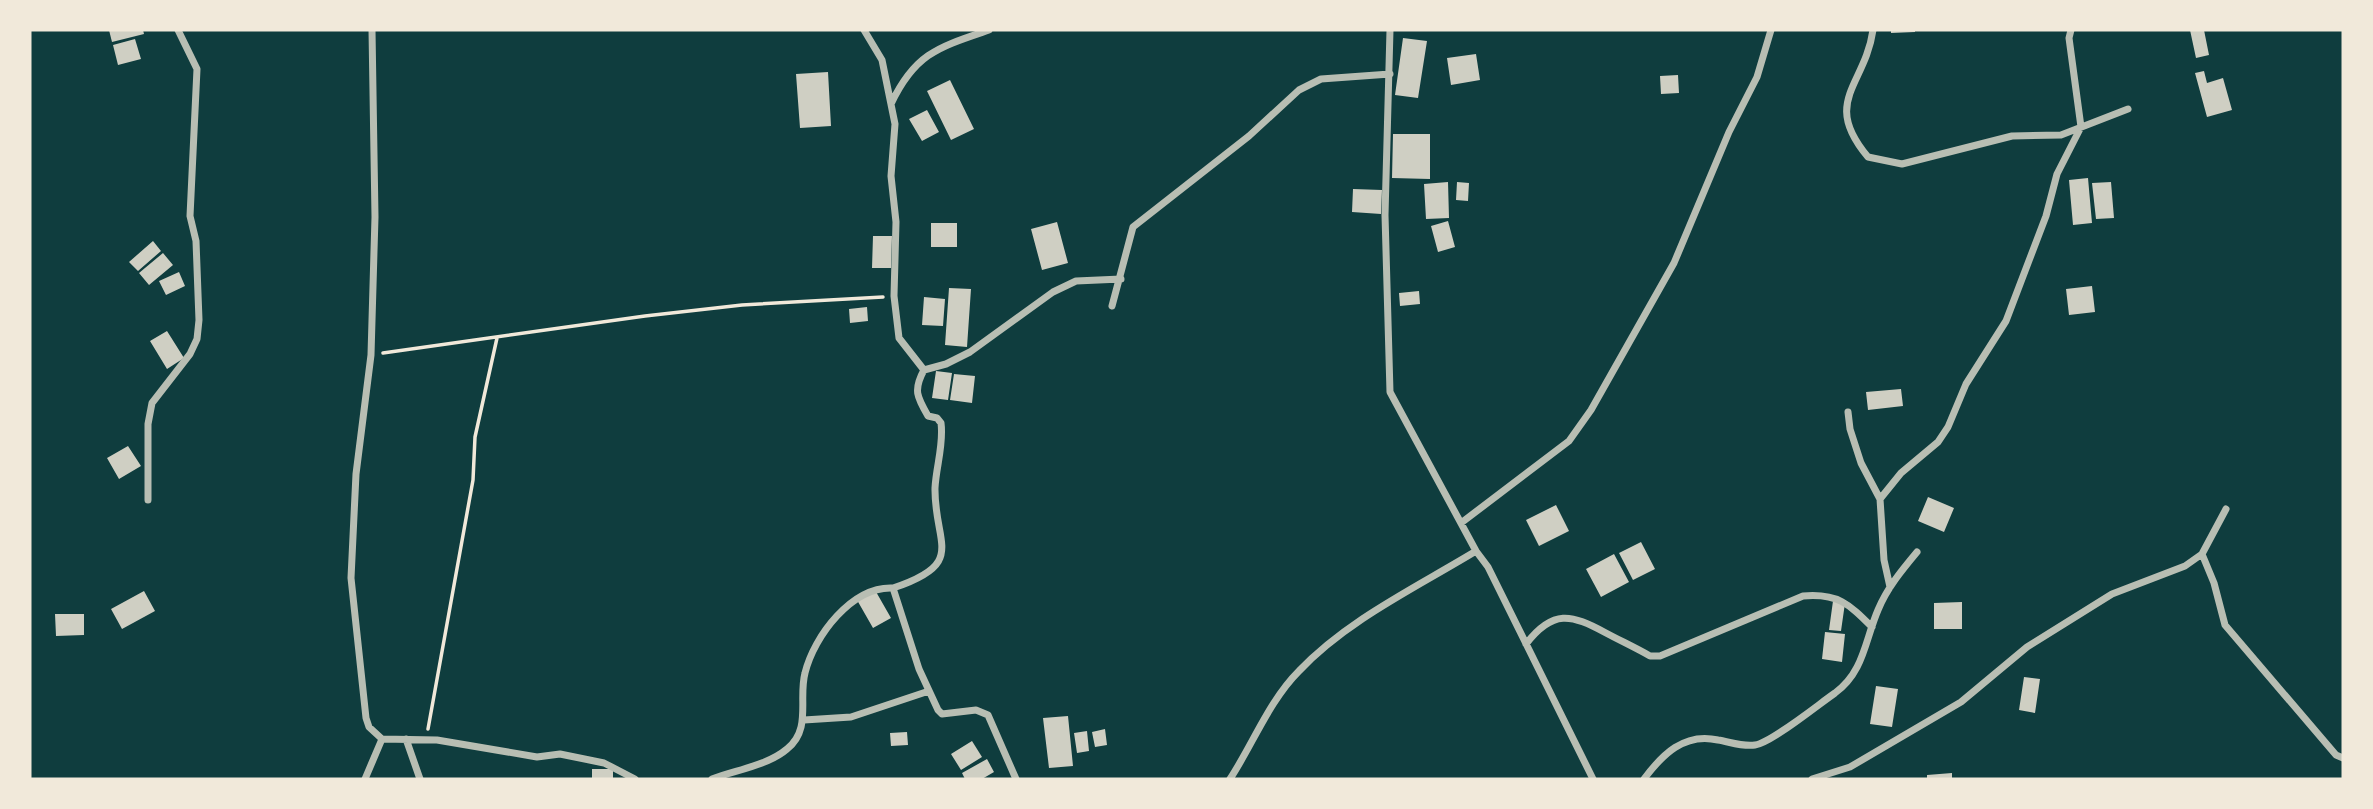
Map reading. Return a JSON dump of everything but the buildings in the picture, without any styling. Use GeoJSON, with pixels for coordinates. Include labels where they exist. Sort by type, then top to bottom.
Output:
{"type":"FeatureCollection","features":[{"type":"Feature","properties":{"kind":"street"},"geometry":{"type":"LineString","coordinates":[[148,500],[148,424],[152,403],[190,354],[197,339],[199,320],[196,241],[190,216],[197,69],[178,30]]}},
{"type":"Feature","properties":{"kind":"street"},"geometry":{"type":"LineString","coordinates":[[372,30],[375,217],[371,355],[356,474],[351,578],[369,727],[383,739],[437,740],[537,757],[561,754],[604,763],[635,779]]}},
{"type":"Feature","properties":{"kind":"street"},"geometry":{"type":"LineString","coordinates":[[864,30],[882,60],[895,124],[891,176],[896,222],[894,296],[899,338],[924,370]]}},
{"type":"Feature","properties":{"kind":"street"},"geometry":{"type":"LineString","coordinates":[[891,104],[910,68],[935,51],[989,30]]}},
{"type":"Feature","properties":{"kind":"street"},"geometry":{"type":"LineString","coordinates":[[1390,30],[1391,74],[1385,215],[1390,392],[1476,551],[1488,567],[1592,779]]}},
{"type":"Feature","properties":{"kind":"street"},"geometry":{"type":"LineString","coordinates":[[1461,523],[1569,441],[1591,410],[1674,263],[1729,132],[1757,77],[1771,30]]}},
{"type":"Feature","properties":{"kind":"street"},"geometry":{"type":"LineString","coordinates":[[1873,30],[1871,46],[1846,108],[1847,128],[1868,158],[1902,164],[2012,136],[2061,135],[2128,109]]}},
{"type":"Feature","properties":{"kind":"street"},"geometry":{"type":"LineString","coordinates":[[1880,499],[1901,473],[1926,454],[1943,435],[1966,384],[2006,321],[2046,216],[2057,174],[2081,127],[2069,38],[2071,30]]}},
{"type":"Feature","properties":{"kind":"street"},"geometry":{"type":"LineString","coordinates":[[1112,306],[1133,227],[1249,136],[1299,90],[1321,79],[1391,74]]}},
{"type":"Feature","properties":{"kind":"street"},"geometry":{"type":"LineString","coordinates":[[712,779],[788,749],[804,720],[804,674],[824,634],[857,598],[881,587],[892,588],[926,574],[938,563],[944,551],[935,499],[942,431],[937,418],[928,416],[918,401],[915,390],[924,370],[970,352],[1053,292],[1076,281],[1121,279]]}},
{"type":"Feature","properties":{"kind":"street"},"geometry":{"type":"LineString","coordinates":[[1848,412],[1861,463],[1880,499],[1884,559],[1891,587]]}},
{"type":"Feature","properties":{"kind":"street"},"geometry":{"type":"LineString","coordinates":[[1812,779],[1850,767],[1961,702],[2027,648],[2112,594],[2165,575],[2202,554],[2226,509]]}},
{"type":"Feature","properties":{"kind":"street"},"geometry":{"type":"LineString","coordinates":[[1230,779],[1274,703],[1297,671],[1336,637],[1476,551]]}},
{"type":"Feature","properties":{"kind":"street"},"geometry":{"type":"LineString","coordinates":[[1644,779],[1660,756],[1688,741],[1714,739],[1756,746],[1772,738],[1845,684],[1862,662],[1872,627],[1891,587],[1917,552]]}},
{"type":"Feature","properties":{"kind":"street"},"geometry":{"type":"LineString","coordinates":[[2202,554],[2214,583],[2225,625],[2336,755],[2343,758]]}},
{"type":"Feature","properties":{"kind":"street"},"geometry":{"type":"LineString","coordinates":[[892,588],[929,691],[942,714],[976,710],[988,715],[1017,779]]}},
{"type":"Feature","properties":{"kind":"street"},"geometry":{"type":"LineString","coordinates":[[1526,644],[1538,629],[1556,619],[1571,617],[1650,656],[1660,656],[1803,596],[1812,595],[1846,602],[1872,627]]}},
{"type":"Feature","properties":{"kind":"street"},"geometry":{"type":"LineString","coordinates":[[804,720],[851,718],[929,691]]}},
{"type":"Feature","properties":{"kind":"street"},"geometry":{"type":"LineString","coordinates":[[365,779],[383,739]]}},
{"type":"Feature","properties":{"kind":"street"},"geometry":{"type":"LineString","coordinates":[[406,739],[420,779]]}},
{"type":"Feature","properties":{"kind":"path"},"geometry":{"type":"LineString","coordinates":[[371,355],[614,319],[742,305],[894,296]]}},
{"type":"Feature","properties":{"kind":"path"},"geometry":{"type":"LineString","coordinates":[[423,741],[428,728],[473,480],[475,437],[497,338]]}}]}
